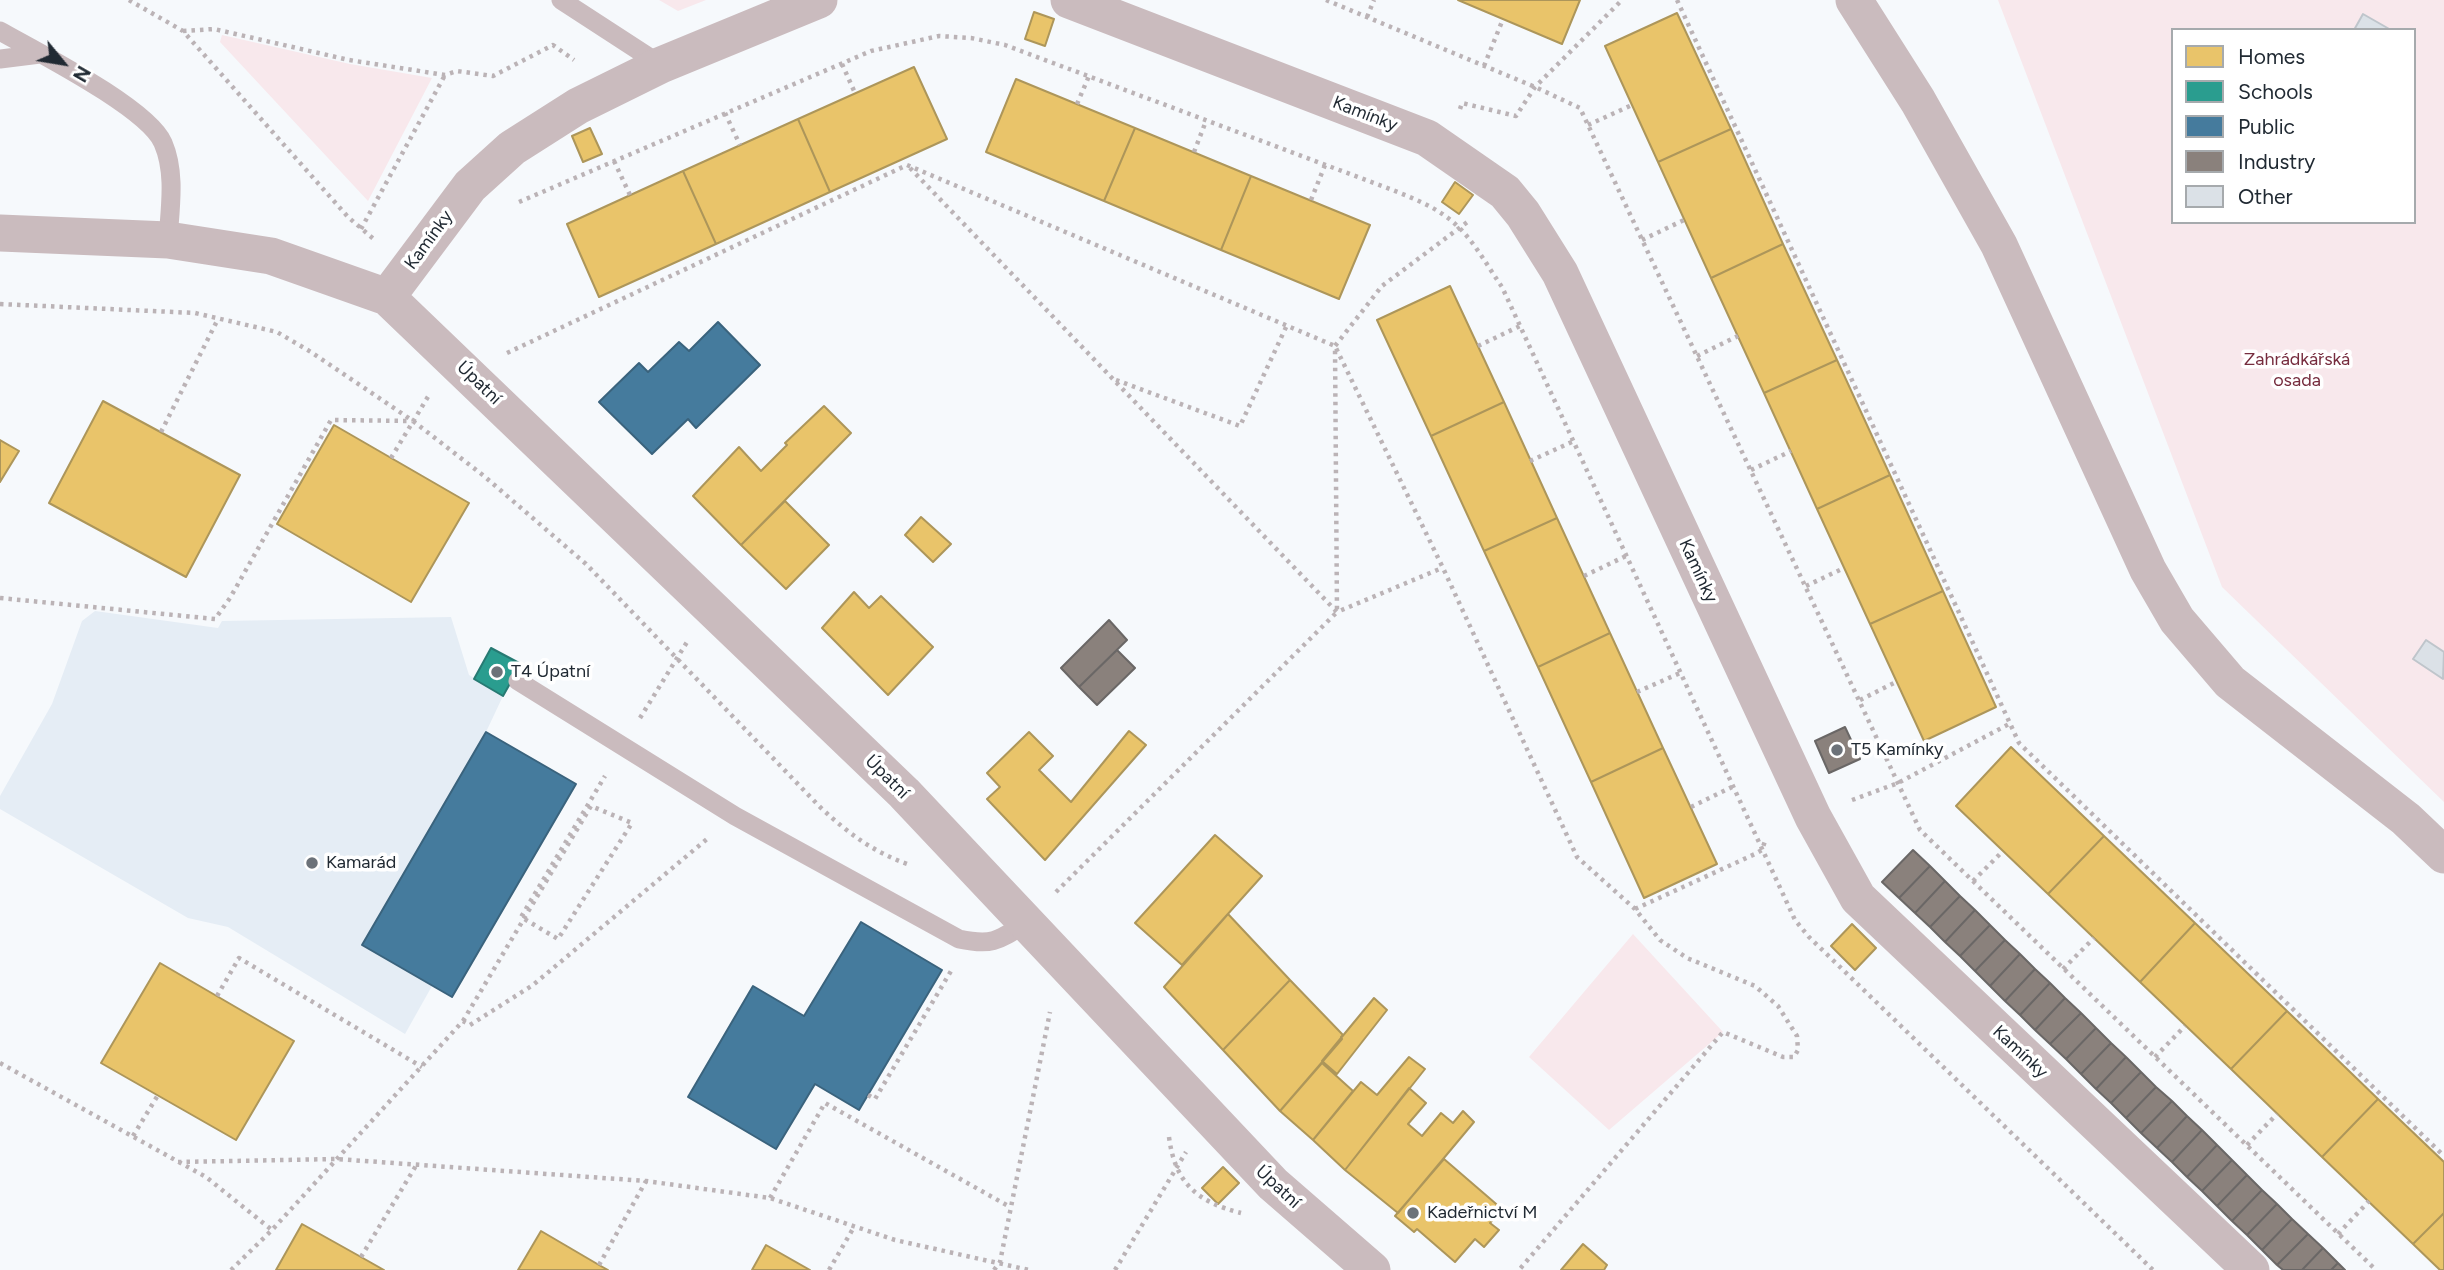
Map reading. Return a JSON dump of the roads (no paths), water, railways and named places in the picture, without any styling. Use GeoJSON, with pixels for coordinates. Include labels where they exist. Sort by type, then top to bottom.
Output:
{"type":"FeatureCollection","features":[{"type":"Feature","properties":{"kind":"street","name":"Kamínky"},"geometry":{"type":"LineString","coordinates":[[387,298],[470,186],[512,148],[578,106],[662,65],[819,0]]}},
{"type":"Feature","properties":{"kind":"street","name":"Kamínky"},"geometry":{"type":"LineString","coordinates":[[1069,0],[1427,138],[1506,192],[1560,273],[1813,817],[1858,898],[2250,1270]]}},
{"type":"Feature","properties":{"kind":"street"},"geometry":{"type":"LineString","coordinates":[[1854,0],[1918,101],[1999,245],[2148,570],[2177,620],[2230,682],[2406,819],[2444,855]]}},
{"type":"Feature","properties":{"kind":"street"},"geometry":{"type":"LineString","coordinates":[[0,233],[167,240],[271,256],[387,298]]}},
{"type":"Feature","properties":{"kind":"street","name":"Úpatní"},"geometry":{"type":"LineString","coordinates":[[387,298],[904,793],[1273,1184],[1372,1270]]}},
{"type":"Feature","properties":{"kind":"lane"},"geometry":{"type":"LineString","coordinates":[[561,0],[662,65]]}},
{"type":"Feature","properties":{"kind":"lane"},"geometry":{"type":"LineString","coordinates":[[0,31],[130,108],[150,124],[163,142],[169,163],[171,187],[167,240]]}},
{"type":"Feature","properties":{"kind":"lane"},"geometry":{"type":"LineString","coordinates":[[0,59],[40,54]]}},
{"type":"Feature","properties":{"kind":"lane"},"geometry":{"type":"LineString","coordinates":[[518,681],[735,816],[958,939],[982,944],[1001,939],[1026,923]]}},
{"type":"Feature","properties":{"kind":"place","name":"T4 Úpatní"},"geometry":{"type":"Point","coordinates":[497,672]}},
{"type":"Feature","properties":{"kind":"place","name":"T5 Kamínky"},"geometry":{"type":"Point","coordinates":[1837,750]}},
{"type":"Feature","properties":{"kind":"place","name":"Kamarád"},"geometry":{"type":"Point","coordinates":[312,863]}},
{"type":"Feature","properties":{"kind":"place","name":"Kadeřnictví M"},"geometry":{"type":"Point","coordinates":[1413,1213]}},
{"type":"Feature","properties":{"kind":"park label","name":"Zahrádkářská osada"},"geometry":{"type":"Point","coordinates":[2297,370]}}]}
